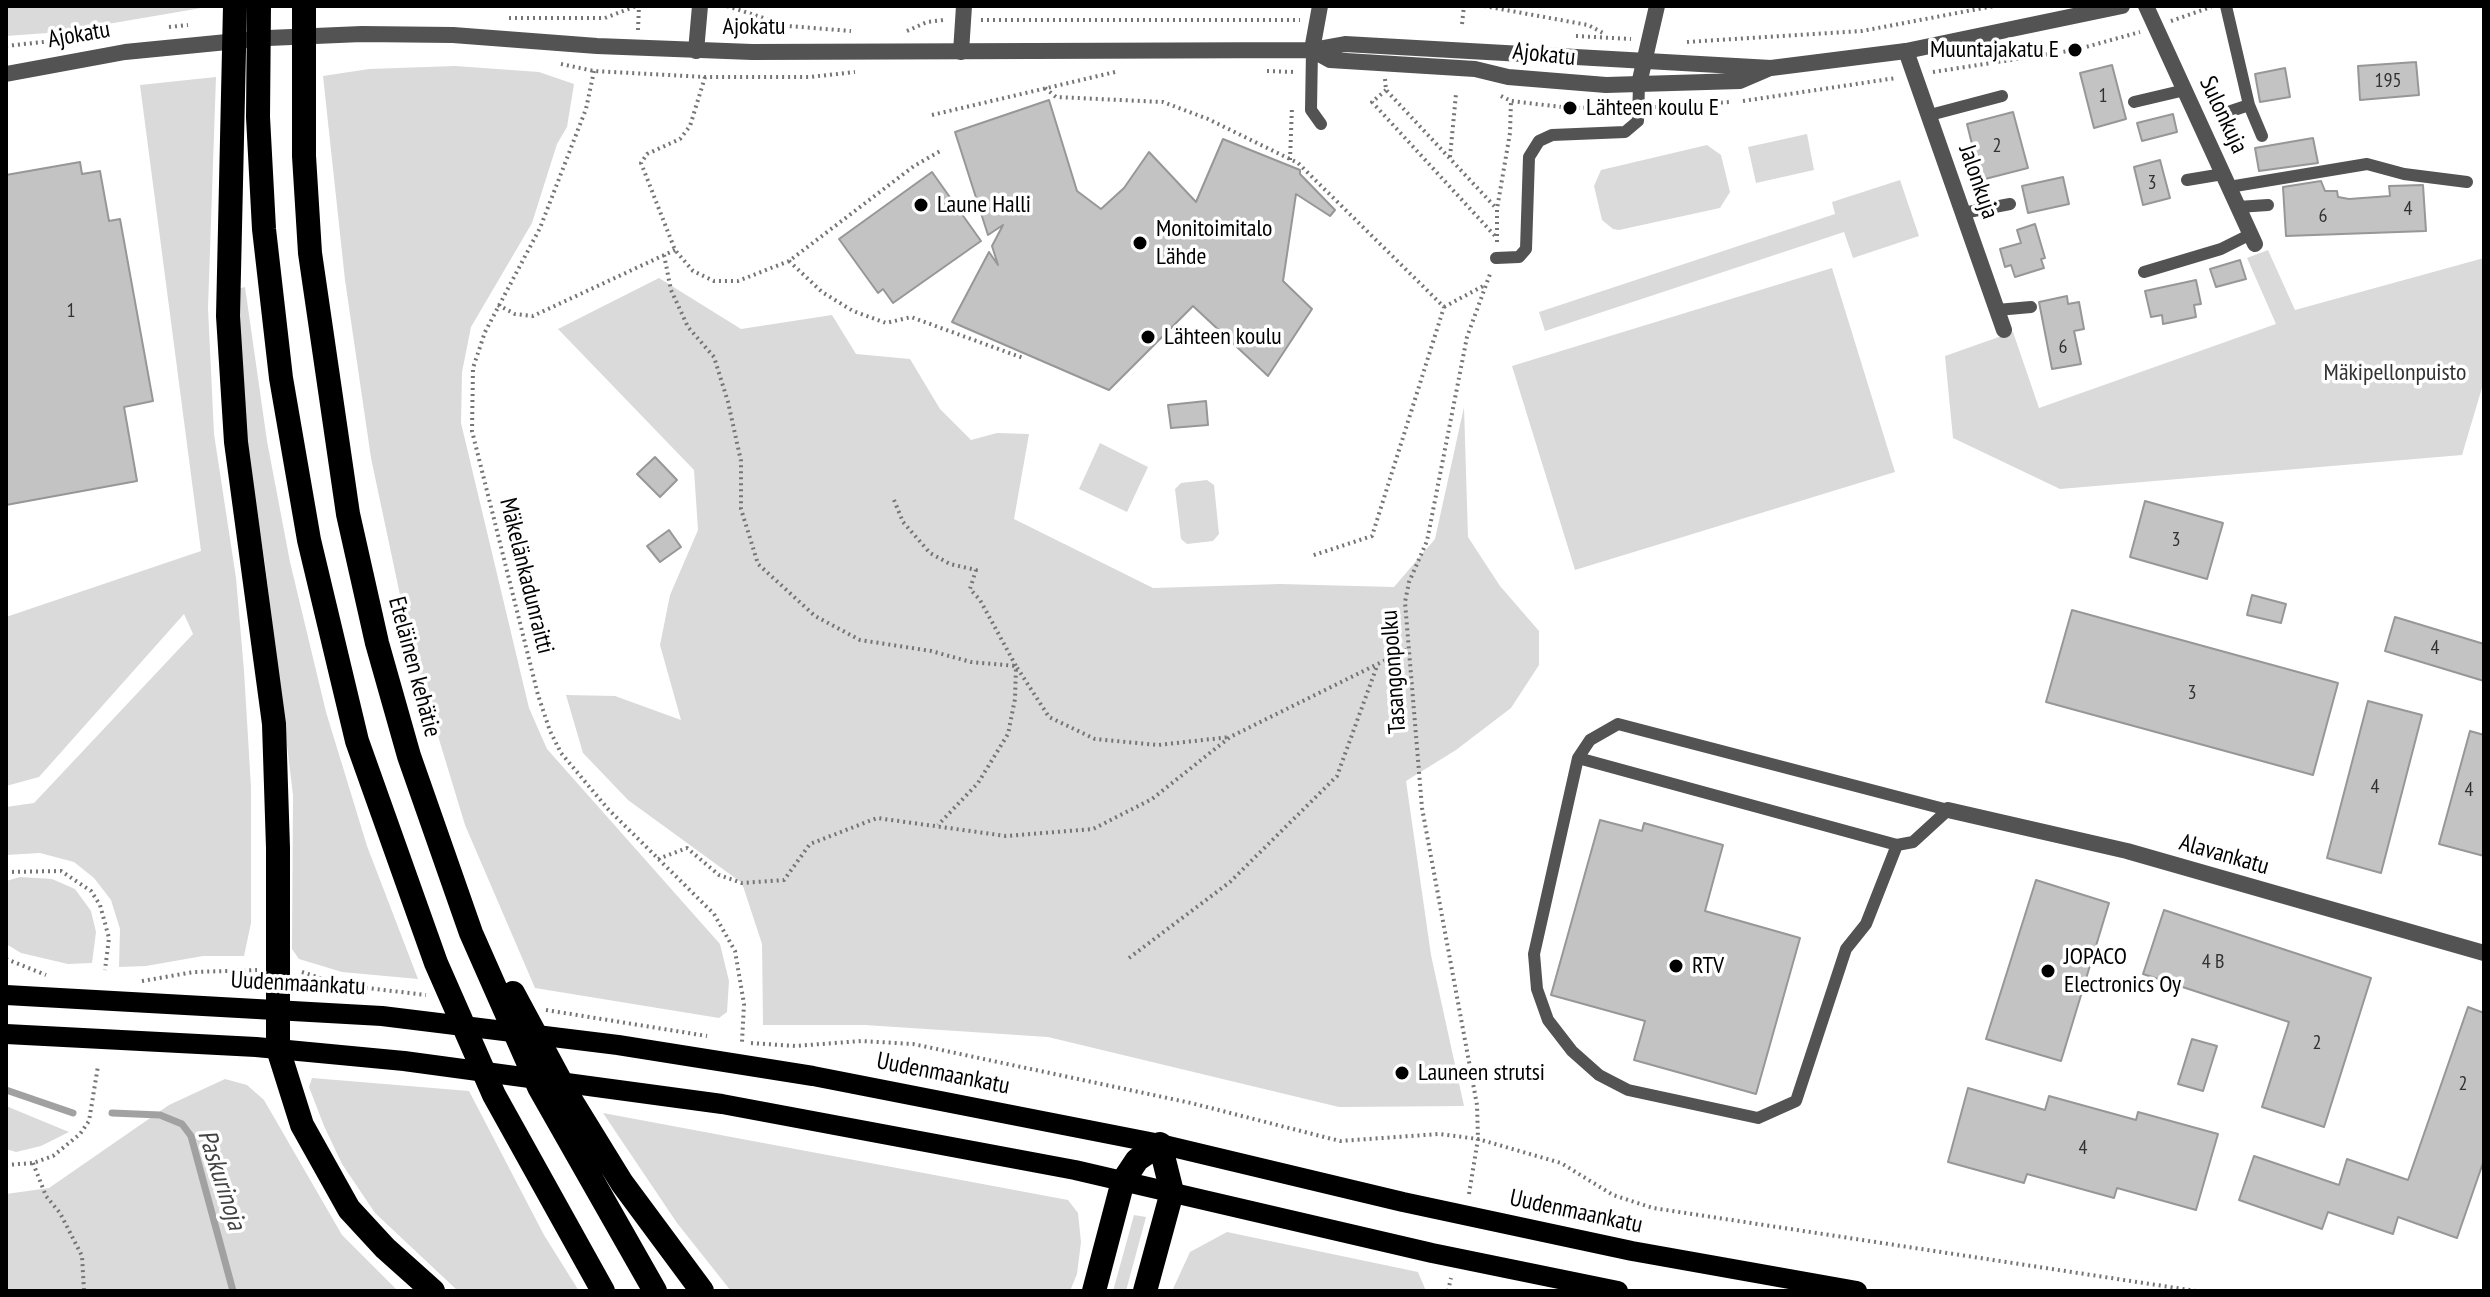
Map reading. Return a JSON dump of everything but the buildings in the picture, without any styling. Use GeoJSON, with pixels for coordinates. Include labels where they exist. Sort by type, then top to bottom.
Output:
{"type":"FeatureCollection","features":[{"type":"Feature","properties":{"kind":"highway"},"geometry":{"type":"LineString","coordinates":[[235,6],[228,316],[236,442],[274,724],[278,848],[278,1049],[302,1125],[349,1209],[385,1248],[433,1291]]}},
{"type":"Feature","properties":{"kind":"highway"},"geometry":{"type":"LineString","coordinates":[[259,6],[259,133],[264,229],[279,365],[309,540],[357,741],[436,963],[488,1081],[603,1291]]}},
{"type":"Feature","properties":{"kind":"highway","name":"Eteläinen kehätie"},"geometry":{"type":"LineString","coordinates":[[304,6],[304,156],[314,284],[348,514],[377,643],[409,756],[471,933],[539,1087],[655,1291]]}},
{"type":"Feature","properties":{"kind":"highway"},"geometry":{"type":"LineString","coordinates":[[409,756],[507,983],[569,1097],[622,1183],[702,1291]]}},
{"type":"Feature","properties":{"kind":"highway"},"geometry":{"type":"LineString","coordinates":[[1094,1291],[1123,1181],[1137,1160],[1160,1144],[1172,1192],[1145,1291]]}},
{"type":"Feature","properties":{"kind":"main road","name":"Uudenmaankatu"},"geometry":{"type":"LineString","coordinates":[[6,992],[31,997],[128,1004],[276,1007],[382,1016],[618,1045],[968,1104],[1160,1144],[1403,1202],[1618,1248],[1857,1291]]}},
{"type":"Feature","properties":{"kind":"main road"},"geometry":{"type":"LineString","coordinates":[[6,1034],[278,1049],[404,1061],[640,1092],[944,1143],[1432,1253],[1618,1291]]}},
{"type":"Feature","properties":{"kind":"street"},"geometry":{"type":"LineString","coordinates":[[696,51],[700,6]]}},
{"type":"Feature","properties":{"kind":"street"},"geometry":{"type":"LineString","coordinates":[[961,52],[964,6]]}},
{"type":"Feature","properties":{"kind":"street"},"geometry":{"type":"LineString","coordinates":[[1312,50],[1320,6]]}},
{"type":"Feature","properties":{"kind":"street"},"geometry":{"type":"LineString","coordinates":[[1639,84],[1657,6]]}},
{"type":"Feature","properties":{"kind":"street","name":"Ajokatu"},"geometry":{"type":"LineString","coordinates":[[6,74],[83,58],[178,46],[362,34],[498,37],[696,51],[1312,50],[1345,44],[1771,68],[1906,51],[2122,6]]}},
{"type":"Feature","properties":{"kind":"street","name":"Sulonkuja"},"geometry":{"type":"LineString","coordinates":[[2146,6],[2253,239]]}},
{"type":"Feature","properties":{"kind":"street","name":"Ajokatu"},"geometry":{"type":"LineString","coordinates":[[1312,50],[1330,60],[1475,69],[1508,77],[1567,82],[1639,84],[1740,81],[1771,68]]}},
{"type":"Feature","properties":{"kind":"street","name":"Jalonkuja"},"geometry":{"type":"LineString","coordinates":[[1906,51],[2004,330]]}},
{"type":"Feature","properties":{"kind":"street","name":"Alavankatu"},"geometry":{"type":"LineString","coordinates":[[1948,810],[2127,851],[2484,953]]}},
{"type":"Feature","properties":{"kind":"lane"},"geometry":{"type":"LineString","coordinates":[[2226,6],[2249,105],[2262,136]]}},
{"type":"Feature","properties":{"kind":"lane"},"geometry":{"type":"LineString","coordinates":[[1312,50],[1311,110],[1321,124]]}},
{"type":"Feature","properties":{"kind":"lane"},"geometry":{"type":"LineString","coordinates":[[1496,258],[1519,257],[1526,249],[1529,157],[1539,141],[1552,135],[1625,132],[1638,121],[1639,84]]}},
{"type":"Feature","properties":{"kind":"lane"},"geometry":{"type":"LineString","coordinates":[[2134,102],[2185,90]]}},
{"type":"Feature","properties":{"kind":"lane"},"geometry":{"type":"LineString","coordinates":[[1930,115],[2002,96]]}},
{"type":"Feature","properties":{"kind":"lane"},"geometry":{"type":"LineString","coordinates":[[2228,112],[2249,105]]}},
{"type":"Feature","properties":{"kind":"lane"},"geometry":{"type":"LineString","coordinates":[[2187,180],[2226,180],[2367,164],[2404,174],[2467,182]]}},
{"type":"Feature","properties":{"kind":"lane"},"geometry":{"type":"LineString","coordinates":[[1963,213],[2010,204]]}},
{"type":"Feature","properties":{"kind":"lane"},"geometry":{"type":"LineString","coordinates":[[2238,207],[2268,205]]}},
{"type":"Feature","properties":{"kind":"lane"},"geometry":{"type":"LineString","coordinates":[[2144,272],[2253,239]]}},
{"type":"Feature","properties":{"kind":"lane"},"geometry":{"type":"LineString","coordinates":[[1997,310],[2031,307]]}},
{"type":"Feature","properties":{"kind":"lane"},"geometry":{"type":"LineString","coordinates":[[1897,845],[1866,924],[1846,949],[1796,1101],[1758,1118],[1628,1090],[1599,1075],[1572,1051],[1548,1020],[1537,989],[1534,954],[1578,758],[1590,740],[1603,731],[1618,724],[1631,725],[1948,810]]}},
{"type":"Feature","properties":{"kind":"lane"},"geometry":{"type":"LineString","coordinates":[[1578,758],[1897,845],[1913,842],[1948,810]]}},
{"type":"Feature","properties":{"kind":"path"},"geometry":{"type":"LineString","coordinates":[[605,18],[636,6]]}},
{"type":"Feature","properties":{"kind":"path"},"geometry":{"type":"LineString","coordinates":[[1462,24],[1464,6]]}},
{"type":"Feature","properties":{"kind":"path"},"geometry":{"type":"LineString","coordinates":[[1484,6],[1588,25],[1609,36]]}},
{"type":"Feature","properties":{"kind":"path"},"geometry":{"type":"LineString","coordinates":[[932,115],[1129,68]]}},
{"type":"Feature","properties":{"kind":"path","name":"Mäkelänkadunraitti"},"geometry":{"type":"LineString","coordinates":[[594,71],[586,109],[540,228],[498,305],[473,368],[472,431],[538,695],[561,753],[608,809],[714,914],[735,951],[744,1004],[742,1042],[795,1046],[861,1041],[913,1044],[1191,1103],[1340,1141],[1439,1134],[1478,1139]]}},
{"type":"Feature","properties":{"kind":"path"},"geometry":{"type":"LineString","coordinates":[[1292,86],[1293,72]]}},
{"type":"Feature","properties":{"kind":"path"},"geometry":{"type":"LineString","coordinates":[[1385,76],[1386,90],[1497,209]]}},
{"type":"Feature","properties":{"kind":"path"},"geometry":{"type":"LineString","coordinates":[[705,77],[690,126],[680,139],[647,154],[641,163],[675,250],[693,271],[714,281],[738,281],[789,261],[914,166],[942,150]]}},
{"type":"Feature","properties":{"kind":"path"},"geometry":{"type":"LineString","coordinates":[[1045,88],[1056,97],[1163,102],[1290,160],[1444,307]]}},
{"type":"Feature","properties":{"kind":"path"},"geometry":{"type":"LineString","coordinates":[[1386,90],[1372,102],[1497,238]]}},
{"type":"Feature","properties":{"kind":"path"},"geometry":{"type":"LineString","coordinates":[[1450,157],[1456,94]]}},
{"type":"Feature","properties":{"kind":"path"},"geometry":{"type":"LineString","coordinates":[[1290,160],[1292,101]]}},
{"type":"Feature","properties":{"kind":"path","name":"Tasangonpolku"},"geometry":{"type":"LineString","coordinates":[[1468,1200],[1478,1139],[1472,1074],[1422,808],[1405,602],[1409,582],[1427,541],[1467,337],[1496,258],[1497,209],[1510,133],[1511,101]]}},
{"type":"Feature","properties":{"kind":"path"},"geometry":{"type":"LineString","coordinates":[[498,305],[515,314],[533,316],[675,250]]}},
{"type":"Feature","properties":{"kind":"path"},"geometry":{"type":"LineString","coordinates":[[664,255],[671,290],[688,327],[714,357],[728,402],[741,461],[741,509],[758,564],[815,616],[860,640],[931,651],[971,662],[1016,666]]}},
{"type":"Feature","properties":{"kind":"path"},"geometry":{"type":"LineString","coordinates":[[789,261],[822,292],[853,311],[886,323],[911,317],[1023,358]]}},
{"type":"Feature","properties":{"kind":"path"},"geometry":{"type":"LineString","coordinates":[[1311,556],[1372,536],[1444,307],[1487,283]]}},
{"type":"Feature","properties":{"kind":"path"},"geometry":{"type":"LineString","coordinates":[[894,500],[903,522],[930,553],[950,564],[976,570],[970,589],[980,600],[1016,666],[1049,717],[1095,739],[1158,745],[1230,737]]}},
{"type":"Feature","properties":{"kind":"path"},"geometry":{"type":"LineString","coordinates":[[658,859],[687,848],[719,875],[742,883],[784,880],[810,844],[877,818],[1006,836],[1093,829],[1152,799],[1230,737],[1410,648]]}},
{"type":"Feature","properties":{"kind":"path"},"geometry":{"type":"LineString","coordinates":[[1129,958],[1230,882],[1337,776],[1377,664]]}},
{"type":"Feature","properties":{"kind":"path"},"geometry":{"type":"LineString","coordinates":[[937,827],[978,783],[1008,734],[1015,699],[1016,666]]}},
{"type":"Feature","properties":{"kind":"path"},"geometry":{"type":"LineString","coordinates":[[6,872],[61,871],[91,891],[100,905],[109,938],[105,970]]}},
{"type":"Feature","properties":{"kind":"path"},"geometry":{"type":"LineString","coordinates":[[6,959],[50,976]]}},
{"type":"Feature","properties":{"kind":"path"},"geometry":{"type":"LineString","coordinates":[[136,982],[228,969],[298,972],[342,985],[371,988]]}},
{"type":"Feature","properties":{"kind":"path"},"geometry":{"type":"LineString","coordinates":[[605,1017],[711,1037]]}},
{"type":"Feature","properties":{"kind":"path"},"geometry":{"type":"LineString","coordinates":[[6,1165],[33,1163],[68,1147],[89,1121],[98,1066]]}},
{"type":"Feature","properties":{"kind":"path"},"geometry":{"type":"LineString","coordinates":[[1478,1139],[1561,1163],[1613,1195],[1653,1208],[2196,1291]]}},
{"type":"Feature","properties":{"kind":"path"},"geometry":{"type":"LineString","coordinates":[[33,1163],[46,1196],[60,1213],[82,1256],[84,1291]]}},
{"type":"Feature","properties":{"kind":"path"},"geometry":{"type":"LineString","coordinates":[[1448,1291],[1451,1275]]}},
{"type":"Feature","properties":{"kind":"green space"},"geometry":{"type":"Polygon","coordinates":[[[6,6],[213,6],[61,32],[6,36],[6,6]]]}},
{"type":"Feature","properties":{"kind":"green space"},"geometry":{"type":"Polygon","coordinates":[[[455,66],[539,72],[574,84],[567,127],[557,144],[532,223],[471,327],[462,372],[461,423],[529,708],[547,749],[720,944],[729,981],[727,1012],[719,1018],[535,988],[465,825],[411,647],[371,458],[345,280],[323,76],[369,69],[455,66]]]}},
{"type":"Feature","properties":{"kind":"green space"},"geometry":{"type":"Polygon","coordinates":[[[216,77],[208,308],[214,434],[236,578],[244,671],[251,787],[251,923],[244,956],[203,956],[146,966],[119,967],[120,929],[111,900],[94,878],[74,862],[40,853],[6,855],[6,807],[34,803],[193,634],[184,614],[39,777],[6,786],[6,617],[201,551],[140,85],[216,77]]]}},
{"type":"Feature","properties":{"kind":"green space"},"geometry":{"type":"Polygon","coordinates":[[[1807,134],[1814,170],[1756,183],[1748,147],[1807,134]]]}},
{"type":"Feature","properties":{"kind":"green space"},"geometry":{"type":"Polygon","coordinates":[[[1707,145],[1721,155],[1730,192],[1720,208],[1619,230],[1602,220],[1594,186],[1601,170],[1707,145]]]}},
{"type":"Feature","properties":{"kind":"green space"},"geometry":{"type":"Polygon","coordinates":[[[1900,180],[1919,236],[1853,258],[1844,232],[1545,331],[1539,312],[1835,214],[1832,202],[1900,180]]]}},
{"type":"Feature","properties":{"kind":"green space","name":"Mäkipellonpuisto"},"geometry":{"type":"Polygon","coordinates":[[[2268,250],[2295,310],[2484,258],[2484,381],[2462,455],[2060,489],[1953,438],[1945,356],[2013,332],[2039,408],[2276,324],[2247,258],[2268,250]]]}},
{"type":"Feature","properties":{"kind":"green space"},"geometry":{"type":"Polygon","coordinates":[[[1832,268],[1895,472],[1575,570],[1512,366],[1832,268]]]}},
{"type":"Feature","properties":{"kind":"green space"},"geometry":{"type":"Polygon","coordinates":[[[659,278],[741,329],[832,315],[856,354],[910,359],[940,409],[971,440],[997,433],[1029,434],[1014,519],[1153,588],[1280,584],[1394,587],[1435,539],[1464,407],[1468,537],[1500,586],[1539,631],[1539,665],[1511,708],[1456,750],[1406,781],[1431,955],[1464,1106],[1339,1107],[1048,1037],[865,1025],[763,1025],[762,944],[742,883],[628,800],[583,753],[566,695],[615,696],[681,720],[660,645],[670,595],[698,530],[694,470],[558,329],[659,278]]]}},
{"type":"Feature","properties":{"kind":"green space"},"geometry":{"type":"Polygon","coordinates":[[[245,287],[267,441],[290,562],[326,712],[367,846],[418,979],[342,972],[299,959],[292,949],[293,795],[265,564],[246,446],[237,289],[245,287]]]}},
{"type":"Feature","properties":{"kind":"green space"},"geometry":{"type":"Polygon","coordinates":[[[1100,443],[1148,467],[1127,512],[1079,489],[1100,443]]]}},
{"type":"Feature","properties":{"kind":"green space"},"geometry":{"type":"Polygon","coordinates":[[[1207,480],[1214,485],[1219,534],[1213,541],[1187,544],[1181,539],[1175,489],[1181,483],[1207,480]]]}},
{"type":"Feature","properties":{"kind":"green space"},"geometry":{"type":"Polygon","coordinates":[[[20,877],[52,879],[75,889],[91,911],[96,932],[92,963],[68,964],[21,953],[6,944],[6,881],[20,877]]]}},
{"type":"Feature","properties":{"kind":"green space"},"geometry":{"type":"Polygon","coordinates":[[[312,1078],[469,1091],[544,1235],[579,1291],[458,1291],[375,1213],[342,1164],[324,1126],[309,1087],[312,1078]]]}},
{"type":"Feature","properties":{"kind":"green space"},"geometry":{"type":"Polygon","coordinates":[[[225,1079],[247,1085],[264,1100],[342,1235],[398,1291],[6,1291],[6,1194],[49,1188],[169,1105],[225,1079]]]}},
{"type":"Feature","properties":{"kind":"green space"},"geometry":{"type":"Polygon","coordinates":[[[6,1106],[69,1132],[41,1146],[16,1152],[6,1149],[6,1106]]]}},
{"type":"Feature","properties":{"kind":"green space"},"geometry":{"type":"Polygon","coordinates":[[[603,1113],[1068,1200],[1078,1213],[1081,1242],[1077,1274],[1070,1291],[731,1291],[677,1223],[603,1113]]]}},
{"type":"Feature","properties":{"kind":"green space"},"geometry":{"type":"Polygon","coordinates":[[[1134,1215],[1146,1217],[1126,1291],[1113,1291],[1134,1215]]]}},
{"type":"Feature","properties":{"kind":"green space"},"geometry":{"type":"Polygon","coordinates":[[[1227,1232],[1418,1272],[1426,1291],[1172,1291],[1190,1252],[1227,1232]]]}},
{"type":"Feature","properties":{"kind":"waterway"},"geometry":{"type":"LineString","coordinates":[[6,1090],[73,1113]]}},
{"type":"Feature","properties":{"kind":"waterway","name":"Paskurinoja"},"geometry":{"type":"LineString","coordinates":[[112,1113],[160,1115],[182,1124],[191,1136],[233,1291]]}},
{"type":"Feature","properties":{"kind":"place","name":"Muuntajakatu E"},"geometry":{"type":"Point","coordinates":[2075,50]}},
{"type":"Feature","properties":{"kind":"place","name":"Lähteen koulu E"},"geometry":{"type":"Point","coordinates":[1570,108]}},
{"type":"Feature","properties":{"kind":"place","name":"Laune Halli"},"geometry":{"type":"Point","coordinates":[921,205]}},
{"type":"Feature","properties":{"kind":"place","name":"Monitoimitalo Lähde"},"geometry":{"type":"Point","coordinates":[1140,243]}},
{"type":"Feature","properties":{"kind":"place","name":"Lähteen koulu"},"geometry":{"type":"Point","coordinates":[1148,337]}},
{"type":"Feature","properties":{"kind":"place","name":"RTV"},"geometry":{"type":"Point","coordinates":[1676,966]}},
{"type":"Feature","properties":{"kind":"place","name":"JOPACO Electronics Oy"},"geometry":{"type":"Point","coordinates":[2048,971]}},
{"type":"Feature","properties":{"kind":"place","name":"Launeen strutsi"},"geometry":{"type":"Point","coordinates":[1402,1073]}}]}
